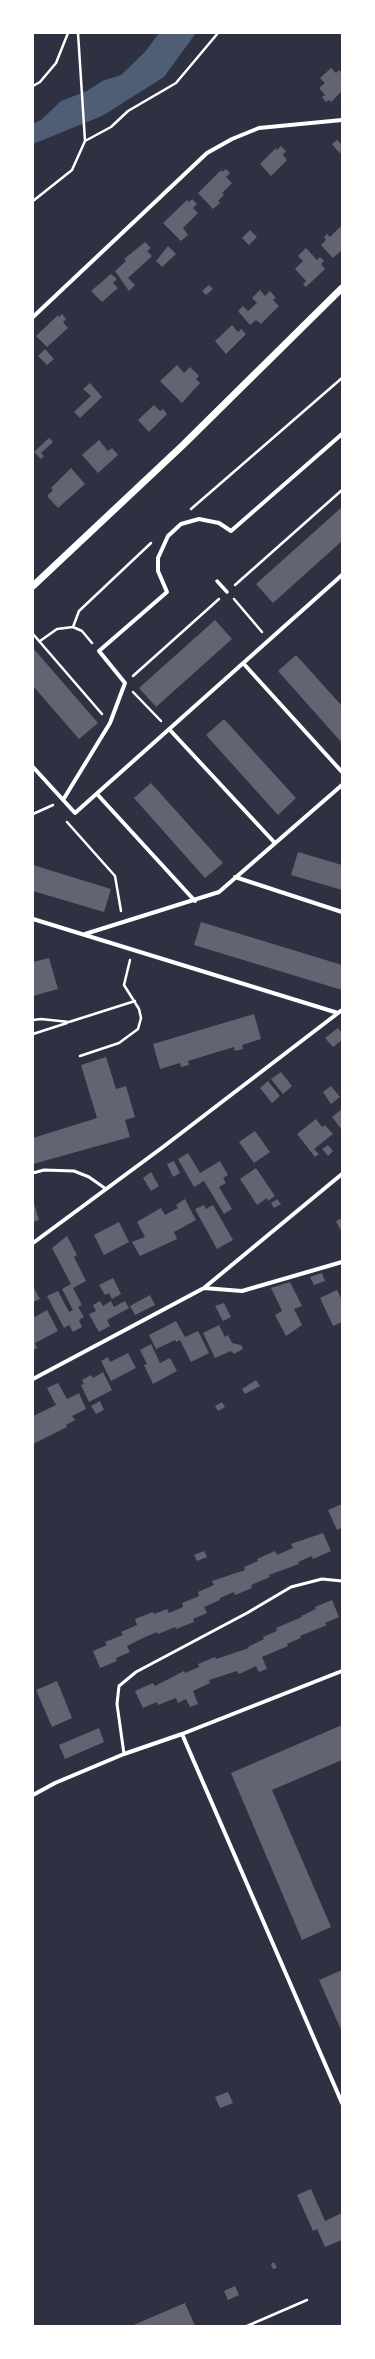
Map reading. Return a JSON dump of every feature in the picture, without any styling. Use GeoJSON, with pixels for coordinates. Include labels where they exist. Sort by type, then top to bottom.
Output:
{"type":"FeatureCollection","features":[{"type":"Feature","properties":{"kind":"street"},"geometry":{"type":"LineString","coordinates":[[33,317],[207,153],[232,139],[259,128],[342,120]]}},
{"type":"Feature","properties":{"kind":"street"},"geometry":{"type":"LineString","coordinates":[[33,586],[183,445],[342,288]]}},
{"type":"Feature","properties":{"kind":"street"},"geometry":{"type":"LineString","coordinates":[[63,800],[110,723],[125,683],[99,651],[167,592],[158,571],[158,558],[168,536],[181,524],[199,519],[214,521],[231,531],[342,434]]}},
{"type":"Feature","properties":{"kind":"street"},"geometry":{"type":"LineString","coordinates":[[33,767],[75,813],[342,575]]}},
{"type":"Feature","properties":{"kind":"street"},"geometry":{"type":"LineString","coordinates":[[217,581],[227,592]]}},
{"type":"Feature","properties":{"kind":"street"},"geometry":{"type":"LineString","coordinates":[[243,663],[342,772]]}},
{"type":"Feature","properties":{"kind":"street"},"geometry":{"type":"LineString","coordinates":[[169,729],[274,842]]}},
{"type":"Feature","properties":{"kind":"street"},"geometry":{"type":"LineString","coordinates":[[84,934],[195,901],[219,892],[274,842],[342,785]]}},
{"type":"Feature","properties":{"kind":"street"},"geometry":{"type":"LineString","coordinates":[[97,794],[195,901]]}},
{"type":"Feature","properties":{"kind":"street"},"geometry":{"type":"LineString","coordinates":[[235,877],[342,912]]}},
{"type":"Feature","properties":{"kind":"street"},"geometry":{"type":"LineString","coordinates":[[33,919],[340,1012]]}},
{"type":"Feature","properties":{"kind":"street"},"geometry":{"type":"LineString","coordinates":[[33,1243],[106,1190],[340,1012]]}},
{"type":"Feature","properties":{"kind":"street"},"geometry":{"type":"LineString","coordinates":[[33,1379],[204,1288],[342,1174]]}},
{"type":"Feature","properties":{"kind":"street"},"geometry":{"type":"LineString","coordinates":[[204,1288],[242,1292],[342,1262]]}},
{"type":"Feature","properties":{"kind":"street"},"geometry":{"type":"LineString","coordinates":[[33,1795],[55,1783],[124,1754],[182,1734],[342,1671]]}},
{"type":"Feature","properties":{"kind":"street"},"geometry":{"type":"LineString","coordinates":[[182,1734],[342,2103]]}},
{"type":"Feature","properties":{"kind":"lane"},"geometry":{"type":"LineString","coordinates":[[33,1173],[44,1170],[74,1171],[89,1177],[106,1190]]}},
{"type":"Feature","properties":{"kind":"lane"},"geometry":{"type":"LineString","coordinates":[[124,1754],[117,1704],[119,1686],[136,1672],[247,1613],[291,1587],[322,1579],[342,1581]]}},
{"type":"Feature","properties":{"kind":"path"},"geometry":{"type":"LineString","coordinates":[[33,86],[40,82],[56,63],[68,33]]}},
{"type":"Feature","properties":{"kind":"path"},"geometry":{"type":"LineString","coordinates":[[33,200],[72,170],[85,141],[78,33]]}},
{"type":"Feature","properties":{"kind":"path"},"geometry":{"type":"LineString","coordinates":[[85,141],[111,127],[128,111],[176,83],[218,33]]}},
{"type":"Feature","properties":{"kind":"path"},"geometry":{"type":"LineString","coordinates":[[188,512],[342,378]]}},
{"type":"Feature","properties":{"kind":"path"},"geometry":{"type":"LineString","coordinates":[[73,627],[79,611],[154,541]]}},
{"type":"Feature","properties":{"kind":"path"},"geometry":{"type":"LineString","coordinates":[[227,592],[269,639]]}},
{"type":"Feature","properties":{"kind":"path"},"geometry":{"type":"LineString","coordinates":[[40,641],[57,629],[73,627],[82,631],[99,651]]}},
{"type":"Feature","properties":{"kind":"path"},"geometry":{"type":"LineString","coordinates":[[33,634],[110,723]]}},
{"type":"Feature","properties":{"kind":"path"},"geometry":{"type":"LineString","coordinates":[[125,683],[169,729]]}},
{"type":"Feature","properties":{"kind":"path"},"geometry":{"type":"LineString","coordinates":[[33,814],[63,800]]}},
{"type":"Feature","properties":{"kind":"path"},"geometry":{"type":"LineString","coordinates":[[52,805],[58,811]]}},
{"type":"Feature","properties":{"kind":"path"},"geometry":{"type":"LineString","coordinates":[[63,817],[115,876],[124,923]]}},
{"type":"Feature","properties":{"kind":"path"},"geometry":{"type":"LineString","coordinates":[[80,1056],[119,1043],[138,1029],[140,1018],[134,1000],[127,991],[124,981],[133,950]]}},
{"type":"Feature","properties":{"kind":"path"},"geometry":{"type":"LineString","coordinates":[[33,1034],[134,1000]]}},
{"type":"Feature","properties":{"kind":"path"},"geometry":{"type":"LineString","coordinates":[[33,1020],[41,1019],[69,1022]]}},
{"type":"Feature","properties":{"kind":"path"},"geometry":{"type":"LineString","coordinates":[[247,2326],[307,2300]]}},
{"type":"Feature","properties":{"kind":"water"},"geometry":{"type":"Polygon","coordinates":[[[159,33],[196,33],[164,77],[102,116],[33,144],[33,124],[41,120],[61,101],[87,91],[102,81],[121,75],[145,52],[159,33]]]}},
{"type":"Feature","properties":{"kind":"building"},"geometry":{"type":"Polygon","coordinates":[[[331,68],[336,73],[339,70],[342,73],[342,91],[331,102],[329,100],[326,102],[322,97],[325,95],[319,88],[325,83],[320,78],[331,68]]]}},
{"type":"Feature","properties":{"kind":"building"},"geometry":{"type":"Polygon","coordinates":[[[337,140],[342,145],[340,154],[332,144],[337,140]]]}},
{"type":"Feature","properties":{"kind":"building"},"geometry":{"type":"Polygon","coordinates":[[[281,146],[286,151],[283,155],[287,160],[271,176],[260,164],[276,148],[277,150],[281,146]]]}},
{"type":"Feature","properties":{"kind":"building"},"geometry":{"type":"Polygon","coordinates":[[[226,169],[230,173],[226,177],[232,183],[222,193],[224,195],[218,201],[220,203],[213,209],[198,193],[221,170],[222,172],[226,169]]]}},
{"type":"Feature","properties":{"kind":"building"},"geometry":{"type":"Polygon","coordinates":[[[192,199],[197,204],[193,208],[198,213],[183,228],[188,235],[181,241],[163,223],[187,200],[189,202],[192,199]]]}},
{"type":"Feature","properties":{"kind":"building"},"geometry":{"type":"Polygon","coordinates":[[[342,225],[342,250],[333,258],[321,245],[326,240],[324,237],[327,234],[330,237],[342,225]]]}},
{"type":"Feature","properties":{"kind":"building"},"geometry":{"type":"Polygon","coordinates":[[[250,230],[257,237],[249,245],[242,238],[250,230]]]}},
{"type":"Feature","properties":{"kind":"building"},"geometry":{"type":"Polygon","coordinates":[[[145,242],[151,248],[147,251],[152,256],[128,278],[135,285],[129,291],[115,271],[126,261],[124,259],[145,242]]]}},
{"type":"Feature","properties":{"kind":"building"},"geometry":{"type":"Polygon","coordinates":[[[168,246],[176,254],[162,267],[156,261],[168,246]]]}},
{"type":"Feature","properties":{"kind":"building"},"geometry":{"type":"Polygon","coordinates":[[[306,248],[317,260],[320,257],[324,261],[321,264],[325,269],[306,287],[303,284],[306,281],[295,269],[303,261],[298,256],[306,248]]]}},
{"type":"Feature","properties":{"kind":"building"},"geometry":{"type":"Polygon","coordinates":[[[111,274],[117,279],[113,283],[118,288],[102,302],[91,291],[111,274]]]}},
{"type":"Feature","properties":{"kind":"building"},"geometry":{"type":"Polygon","coordinates":[[[209,285],[213,289],[206,295],[202,291],[209,285]]]}},
{"type":"Feature","properties":{"kind":"building"},"geometry":{"type":"Polygon","coordinates":[[[260,290],[265,296],[270,291],[276,298],[273,300],[279,306],[261,324],[256,320],[250,325],[238,311],[243,306],[248,311],[257,303],[252,298],[260,290]]]}},
{"type":"Feature","properties":{"kind":"building"},"geometry":{"type":"Polygon","coordinates":[[[62,314],[66,319],[63,322],[68,328],[47,347],[36,336],[58,315],[59,317],[62,314]]]}},
{"type":"Feature","properties":{"kind":"building"},"geometry":{"type":"Polygon","coordinates":[[[232,325],[238,332],[241,329],[246,334],[226,354],[215,341],[232,325]]]}},
{"type":"Feature","properties":{"kind":"building"},"geometry":{"type":"Polygon","coordinates":[[[45,349],[54,359],[47,365],[38,356],[45,349]]]}},
{"type":"Feature","properties":{"kind":"building"},"geometry":{"type":"Polygon","coordinates":[[[177,365],[184,373],[190,367],[199,376],[196,379],[200,383],[182,403],[160,381],[177,365]]]}},
{"type":"Feature","properties":{"kind":"building"},"geometry":{"type":"Polygon","coordinates":[[[90,383],[102,397],[80,418],[74,412],[91,396],[83,389],[90,383]]]}},
{"type":"Feature","properties":{"kind":"building"},"geometry":{"type":"Polygon","coordinates":[[[154,405],[160,411],[163,409],[167,414],[149,432],[138,420],[154,405]]]}},
{"type":"Feature","properties":{"kind":"building"},"geometry":{"type":"Polygon","coordinates":[[[49,438],[53,442],[41,453],[44,456],[41,459],[34,452],[49,438]]]}},
{"type":"Feature","properties":{"kind":"building"},"geometry":{"type":"Polygon","coordinates":[[[99,440],[108,451],[112,448],[118,455],[98,473],[82,455],[99,440]]]}},
{"type":"Feature","properties":{"kind":"building"},"geometry":{"type":"Polygon","coordinates":[[[71,468],[85,484],[58,508],[47,496],[53,490],[51,488],[71,468]]]}},
{"type":"Feature","properties":{"kind":"building"},"geometry":{"type":"Polygon","coordinates":[[[342,507],[342,541],[273,603],[256,584],[342,507]]]}},
{"type":"Feature","properties":{"kind":"building"},"geometry":{"type":"Polygon","coordinates":[[[215,620],[232,639],[156,707],[139,688],[215,620]]]}},
{"type":"Feature","properties":{"kind":"building"},"geometry":{"type":"Polygon","coordinates":[[[33,648],[98,723],[79,739],[33,686],[33,648]]]}},
{"type":"Feature","properties":{"kind":"building"},"geometry":{"type":"Polygon","coordinates":[[[296,655],[342,706],[342,743],[278,671],[296,655]]]}},
{"type":"Feature","properties":{"kind":"building"},"geometry":{"type":"Polygon","coordinates":[[[224,719],[296,798],[278,815],[206,735],[224,719]]]}},
{"type":"Feature","properties":{"kind":"building"},"geometry":{"type":"Polygon","coordinates":[[[151,783],[223,863],[205,878],[134,798],[151,783]]]}},
{"type":"Feature","properties":{"kind":"building"},"geometry":{"type":"Polygon","coordinates":[[[298,852],[342,865],[342,890],[291,875],[298,852]]]}},
{"type":"Feature","properties":{"kind":"building"},"geometry":{"type":"Polygon","coordinates":[[[33,865],[111,889],[104,912],[33,891],[33,865]]]}},
{"type":"Feature","properties":{"kind":"building"},"geometry":{"type":"Polygon","coordinates":[[[201,922],[342,965],[342,990],[194,945],[201,922]]]}},
{"type":"Feature","properties":{"kind":"building"},"geometry":{"type":"Polygon","coordinates":[[[49,958],[58,989],[33,996],[33,962],[49,958]]]}},
{"type":"Feature","properties":{"kind":"building"},"geometry":{"type":"Polygon","coordinates":[[[254,1014],[261,1039],[242,1045],[243,1049],[235,1051],[234,1047],[188,1061],[189,1065],[181,1067],[180,1063],[160,1069],[153,1044],[254,1014]]]}},
{"type":"Feature","properties":{"kind":"building"},"geometry":{"type":"Polygon","coordinates":[[[338,1028],[342,1033],[342,1040],[333,1047],[325,1038],[338,1028]]]}},
{"type":"Feature","properties":{"kind":"building"},"geometry":{"type":"Polygon","coordinates":[[[106,1057],[116,1089],[126,1086],[135,1117],[125,1120],[130,1137],[33,1164],[33,1138],[97,1118],[81,1065],[106,1057]]]}},
{"type":"Feature","properties":{"kind":"building"},"geometry":{"type":"Polygon","coordinates":[[[281,1072],[292,1086],[283,1094],[271,1079],[281,1072]]]}},
{"type":"Feature","properties":{"kind":"building"},"geometry":{"type":"Polygon","coordinates":[[[268,1081],[280,1096],[272,1103],[260,1088],[268,1081]]]}},
{"type":"Feature","properties":{"kind":"building"},"geometry":{"type":"Polygon","coordinates":[[[331,1086],[340,1097],[331,1104],[323,1092],[331,1086]]]}},
{"type":"Feature","properties":{"kind":"building"},"geometry":{"type":"Polygon","coordinates":[[[342,1109],[342,1130],[332,1117],[342,1109]]]}},
{"type":"Feature","properties":{"kind":"building"},"geometry":{"type":"Polygon","coordinates":[[[316,1119],[322,1127],[325,1125],[333,1134],[314,1149],[319,1154],[315,1157],[297,1134],[316,1119]]]}},
{"type":"Feature","properties":{"kind":"building"},"geometry":{"type":"Polygon","coordinates":[[[255,1131],[270,1152],[254,1163],[239,1142],[255,1131]]]}},
{"type":"Feature","properties":{"kind":"building"},"geometry":{"type":"Polygon","coordinates":[[[328,1145],[333,1151],[328,1156],[322,1149],[328,1145]]]}},
{"type":"Feature","properties":{"kind":"building"},"geometry":{"type":"Polygon","coordinates":[[[188,1153],[200,1173],[220,1161],[228,1175],[223,1178],[226,1183],[219,1187],[232,1209],[224,1214],[204,1181],[194,1187],[178,1159],[188,1153]]]}},
{"type":"Feature","properties":{"kind":"building"},"geometry":{"type":"Polygon","coordinates":[[[174,1161],[180,1173],[173,1177],[167,1164],[174,1161]]]}},
{"type":"Feature","properties":{"kind":"building"},"geometry":{"type":"Polygon","coordinates":[[[256,1168],[275,1196],[268,1201],[267,1198],[257,1205],[240,1179],[256,1168]]]}},
{"type":"Feature","properties":{"kind":"building"},"geometry":{"type":"Polygon","coordinates":[[[151,1172],[159,1186],[151,1191],[143,1178],[151,1172]]]}},
{"type":"Feature","properties":{"kind":"building"},"geometry":{"type":"Polygon","coordinates":[[[185,1199],[196,1220],[174,1232],[177,1239],[140,1256],[132,1242],[145,1237],[137,1222],[161,1208],[165,1215],[178,1208],[176,1205],[185,1199]]]}},
{"type":"Feature","properties":{"kind":"building"},"geometry":{"type":"Polygon","coordinates":[[[277,1199],[281,1204],[274,1208],[271,1203],[277,1199]]]}},
{"type":"Feature","properties":{"kind":"building"},"geometry":{"type":"Polygon","coordinates":[[[33,1200],[39,1220],[33,1222],[33,1200]]]}},
{"type":"Feature","properties":{"kind":"building"},"geometry":{"type":"Polygon","coordinates":[[[204,1205],[206,1209],[213,1205],[233,1240],[217,1249],[195,1209],[204,1205]]]}},
{"type":"Feature","properties":{"kind":"building"},"geometry":{"type":"Polygon","coordinates":[[[342,1218],[342,1233],[336,1221],[342,1218]]]}},
{"type":"Feature","properties":{"kind":"building"},"geometry":{"type":"Polygon","coordinates":[[[119,1222],[129,1242],[104,1255],[94,1235],[119,1222]]]}},
{"type":"Feature","properties":{"kind":"building"},"geometry":{"type":"Polygon","coordinates":[[[67,1236],[77,1255],[74,1257],[86,1281],[73,1288],[82,1305],[78,1307],[84,1317],[79,1320],[82,1327],[73,1332],[69,1325],[64,1328],[47,1296],[58,1291],[69,1312],[73,1310],[62,1289],[71,1284],[52,1248],[67,1236]]]}},
{"type":"Feature","properties":{"kind":"building"},"geometry":{"type":"Polygon","coordinates":[[[322,1273],[325,1281],[314,1285],[310,1277],[322,1273]]]}},
{"type":"Feature","properties":{"kind":"building"},"geometry":{"type":"Polygon","coordinates":[[[113,1278],[121,1294],[112,1299],[109,1293],[105,1295],[99,1285],[113,1278]]]}},
{"type":"Feature","properties":{"kind":"building"},"geometry":{"type":"Polygon","coordinates":[[[290,1282],[302,1306],[294,1309],[302,1325],[286,1336],[275,1315],[282,1311],[271,1288],[290,1282]]]}},
{"type":"Feature","properties":{"kind":"building"},"geometry":{"type":"Polygon","coordinates":[[[33,1286],[40,1299],[33,1302],[33,1286]]]}},
{"type":"Feature","properties":{"kind":"building"},"geometry":{"type":"Polygon","coordinates":[[[337,1290],[342,1300],[342,1322],[333,1326],[320,1298],[337,1290]]]}},
{"type":"Feature","properties":{"kind":"building"},"geometry":{"type":"Polygon","coordinates":[[[150,1295],[155,1305],[135,1315],[130,1306],[150,1295]]]}},
{"type":"Feature","properties":{"kind":"building"},"geometry":{"type":"Polygon","coordinates":[[[100,1301],[103,1306],[111,1301],[114,1307],[125,1301],[129,1308],[107,1320],[110,1326],[99,1332],[89,1314],[96,1311],[93,1305],[100,1301]]]}},
{"type":"Feature","properties":{"kind":"building"},"geometry":{"type":"Polygon","coordinates":[[[224,1303],[231,1317],[223,1321],[215,1306],[224,1303]]]}},
{"type":"Feature","properties":{"kind":"building"},"geometry":{"type":"Polygon","coordinates":[[[47,1310],[58,1331],[35,1343],[37,1348],[33,1350],[33,1318],[47,1310]]]}},
{"type":"Feature","properties":{"kind":"building"},"geometry":{"type":"Polygon","coordinates":[[[176,1321],[185,1337],[198,1331],[209,1353],[191,1362],[180,1340],[176,1342],[175,1340],[156,1349],[149,1335],[176,1321]]]}},
{"type":"Feature","properties":{"kind":"building"},"geometry":{"type":"Polygon","coordinates":[[[219,1325],[225,1337],[228,1335],[232,1343],[241,1345],[243,1349],[234,1354],[231,1351],[215,1358],[203,1333],[219,1325]]]}},
{"type":"Feature","properties":{"kind":"building"},"geometry":{"type":"Polygon","coordinates":[[[151,1344],[160,1363],[170,1358],[177,1371],[153,1384],[144,1365],[147,1364],[140,1350],[151,1344]]]}},
{"type":"Feature","properties":{"kind":"building"},"geometry":{"type":"Polygon","coordinates":[[[128,1353],[136,1368],[111,1381],[101,1361],[108,1357],[110,1362],[128,1353]]]}},
{"type":"Feature","properties":{"kind":"building"},"geometry":{"type":"Polygon","coordinates":[[[103,1372],[112,1390],[89,1402],[81,1385],[84,1384],[82,1380],[91,1375],[93,1378],[103,1372]]]}},
{"type":"Feature","properties":{"kind":"building"},"geometry":{"type":"Polygon","coordinates":[[[256,1380],[260,1386],[245,1394],[242,1389],[256,1380]]]}},
{"type":"Feature","properties":{"kind":"building"},"geometry":{"type":"Polygon","coordinates":[[[58,1383],[67,1399],[79,1393],[86,1409],[72,1416],[75,1420],[66,1425],[67,1427],[33,1444],[33,1416],[56,1405],[47,1388],[58,1383]]]}},
{"type":"Feature","properties":{"kind":"building"},"geometry":{"type":"Polygon","coordinates":[[[100,1401],[104,1410],[96,1414],[91,1406],[100,1401]]]}},
{"type":"Feature","properties":{"kind":"building"},"geometry":{"type":"Polygon","coordinates":[[[222,1402],[225,1407],[218,1411],[215,1406],[222,1402]]]}},
{"type":"Feature","properties":{"kind":"building"},"geometry":{"type":"Polygon","coordinates":[[[342,1504],[342,1528],[337,1530],[328,1510],[342,1504]]]}},
{"type":"Feature","properties":{"kind":"building"},"geometry":{"type":"Polygon","coordinates":[[[323,1533],[331,1551],[313,1559],[312,1556],[298,1562],[299,1564],[269,1575],[270,1577],[251,1585],[252,1588],[235,1595],[234,1592],[220,1598],[220,1600],[204,1607],[207,1613],[193,1619],[194,1622],[176,1629],[175,1627],[158,1634],[157,1632],[143,1638],[127,1646],[130,1652],[116,1658],[117,1661],[100,1668],[93,1651],[107,1645],[105,1642],[123,1635],[121,1632],[137,1625],[135,1619],[153,1612],[154,1614],[167,1609],[169,1613],[183,1607],[182,1603],[199,1596],[198,1592],[214,1585],[212,1581],[245,1570],[244,1567],[258,1561],[257,1559],[275,1551],[277,1555],[293,1548],[291,1544],[323,1533]]]}},
{"type":"Feature","properties":{"kind":"building"},"geometry":{"type":"Polygon","coordinates":[[[204,1551],[207,1557],[197,1561],[194,1555],[204,1551]]]}},
{"type":"Feature","properties":{"kind":"building"},"geometry":{"type":"Polygon","coordinates":[[[332,1600],[339,1617],[325,1623],[327,1625],[300,1636],[301,1638],[287,1644],[288,1646],[262,1657],[267,1669],[259,1672],[256,1666],[239,1674],[237,1671],[209,1680],[210,1683],[193,1691],[198,1704],[190,1707],[186,1699],[178,1703],[176,1698],[158,1705],[157,1702],[143,1708],[135,1691],[153,1683],[155,1686],[184,1671],[185,1673],[199,1667],[198,1664],[215,1657],[216,1659],[249,1648],[248,1647],[264,1639],[263,1637],[277,1631],[276,1628],[302,1617],[301,1616],[316,1609],[315,1607],[332,1600]]]}},
{"type":"Feature","properties":{"kind":"building"},"geometry":{"type":"Polygon","coordinates":[[[57,1681],[72,1718],[52,1727],[36,1690],[57,1681]]]}},
{"type":"Feature","properties":{"kind":"building"},"geometry":{"type":"Polygon","coordinates":[[[342,1725],[342,1760],[272,1790],[331,1927],[302,1940],[231,1773],[342,1725]]]}},
{"type":"Feature","properties":{"kind":"building"},"geometry":{"type":"Polygon","coordinates":[[[99,1728],[104,1742],[65,1759],[59,1745],[99,1728]]]}},
{"type":"Feature","properties":{"kind":"building"},"geometry":{"type":"Polygon","coordinates":[[[342,1970],[342,2032],[319,1980],[342,1970]]]}},
{"type":"Feature","properties":{"kind":"building"},"geometry":{"type":"Polygon","coordinates":[[[228,2092],[233,2103],[220,2108],[215,2097],[228,2092]]]}},
{"type":"Feature","properties":{"kind":"building"},"geometry":{"type":"Polygon","coordinates":[[[311,2189],[325,2221],[342,2213],[342,2240],[325,2247],[317,2229],[313,2231],[297,2195],[311,2189]]]}},
{"type":"Feature","properties":{"kind":"building"},"geometry":{"type":"Polygon","coordinates":[[[274,2262],[277,2268],[273,2269],[271,2264],[274,2262]]]}},
{"type":"Feature","properties":{"kind":"building"},"geometry":{"type":"Polygon","coordinates":[[[235,2286],[239,2295],[228,2300],[224,2291],[235,2286]]]}},
{"type":"Feature","properties":{"kind":"building"},"geometry":{"type":"Polygon","coordinates":[[[185,2303],[195,2326],[131,2326],[185,2303]]]}}]}
